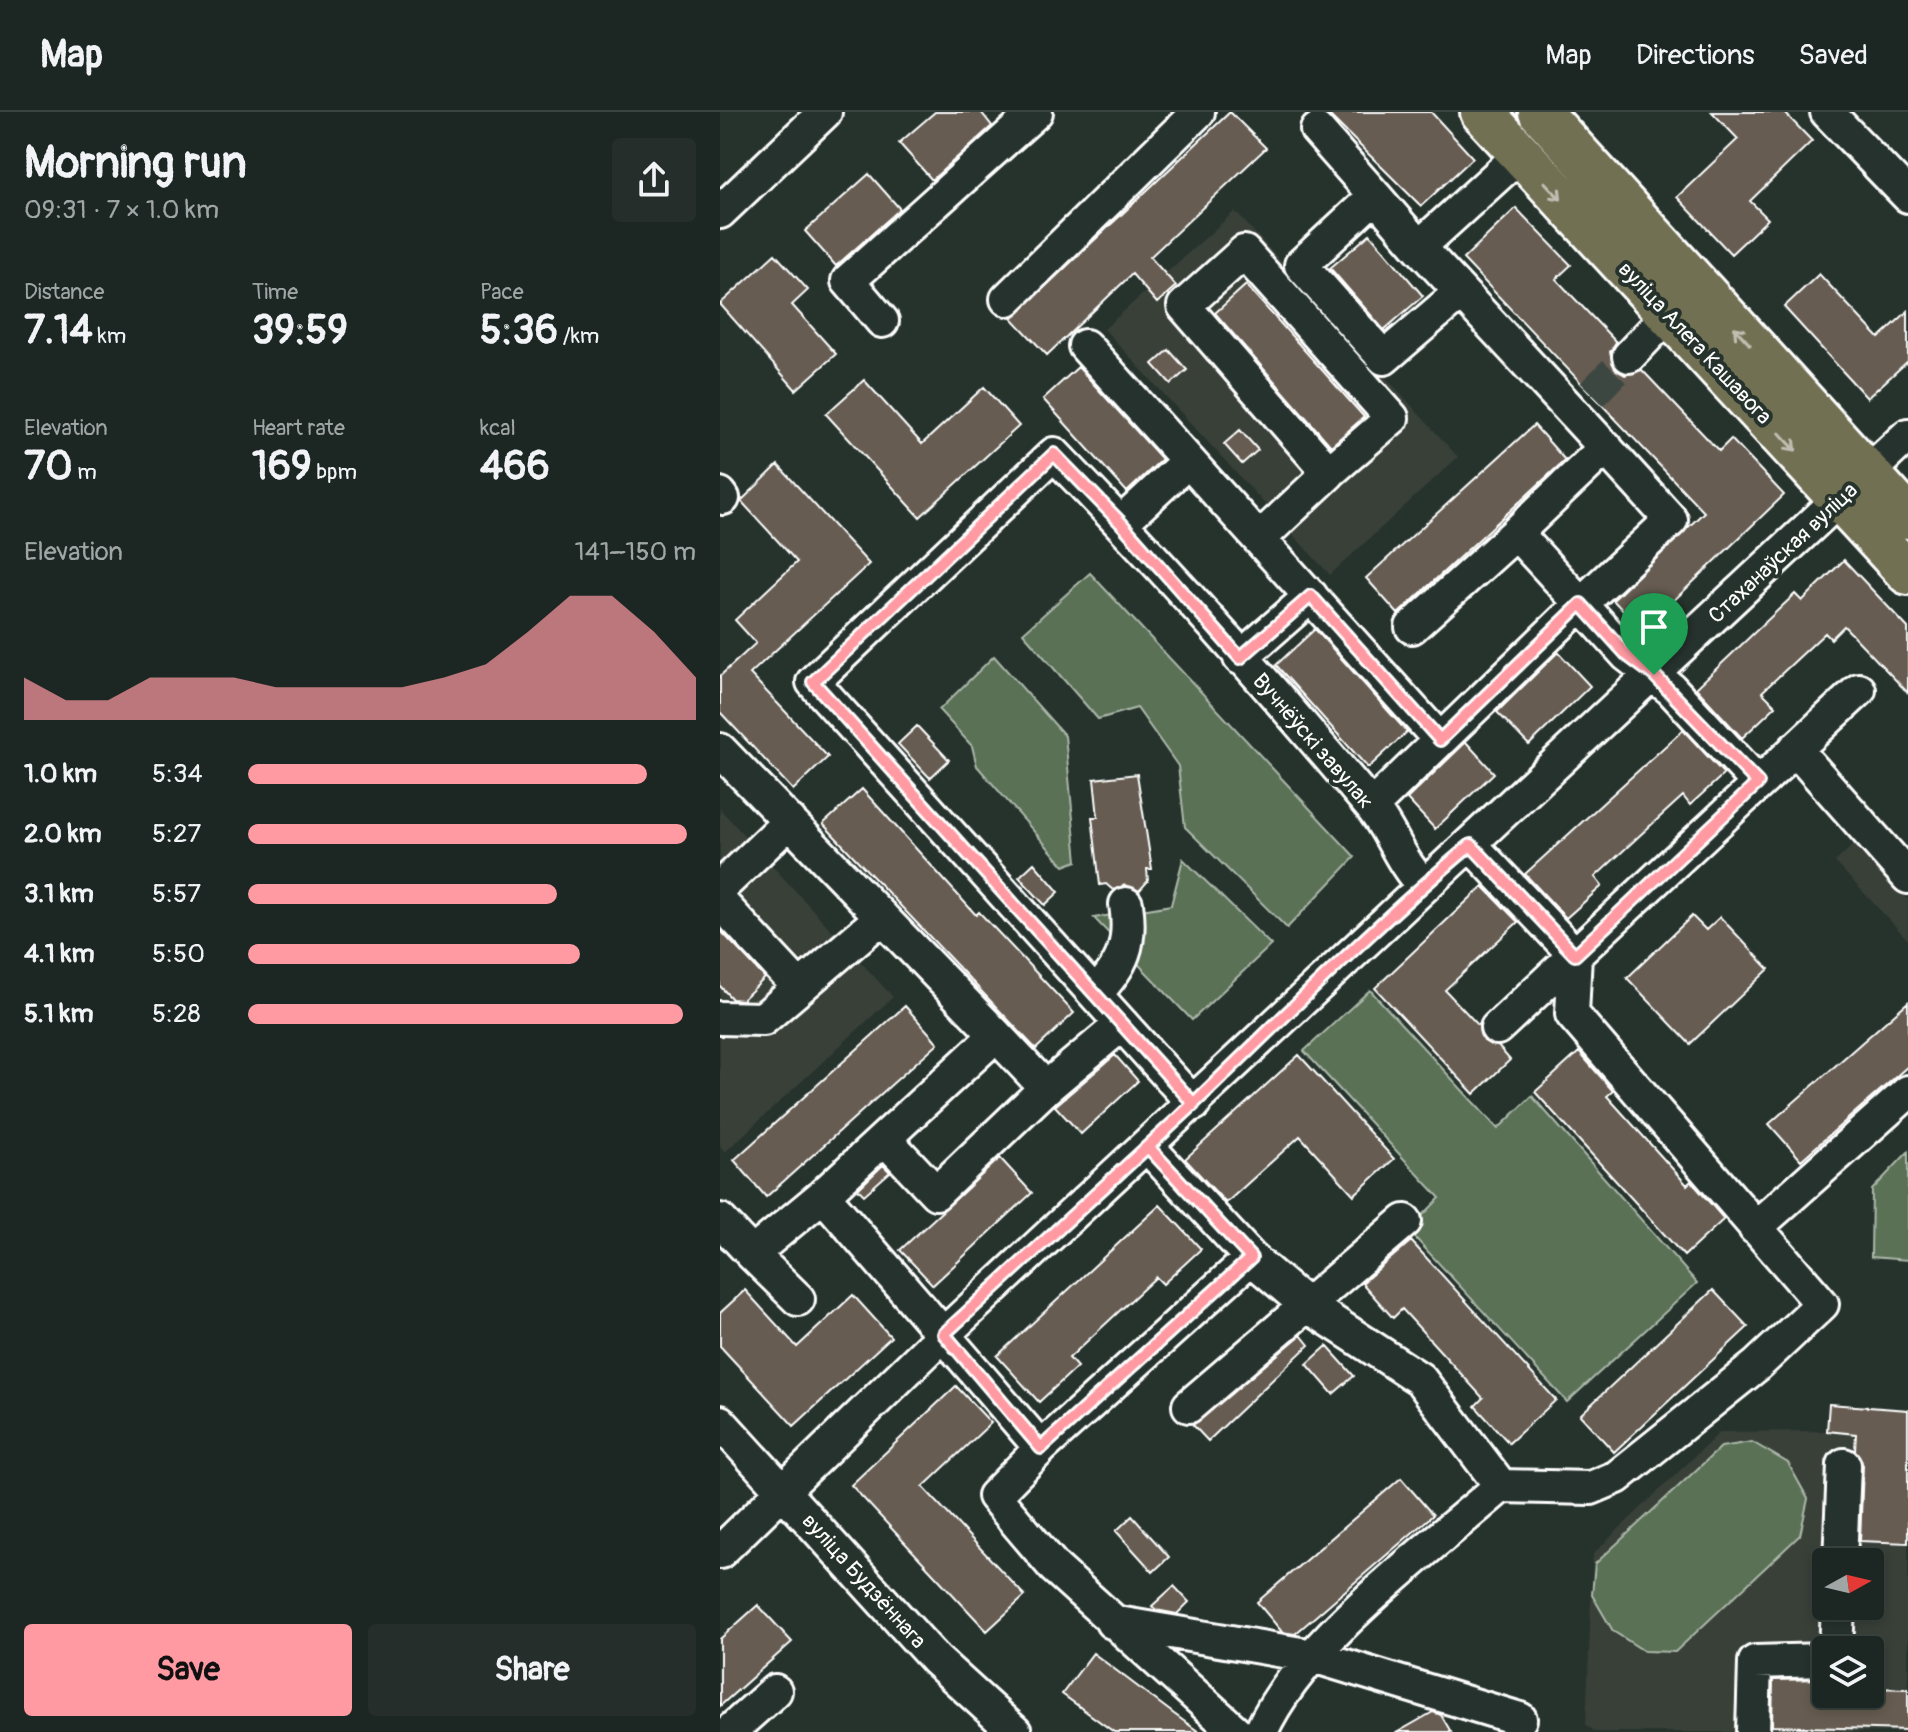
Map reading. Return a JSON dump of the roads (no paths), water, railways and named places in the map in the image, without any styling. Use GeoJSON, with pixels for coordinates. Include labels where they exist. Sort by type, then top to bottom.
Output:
{"type":"FeatureCollection","features":[{"type":"Feature","properties":{"kind":"main road","name":"вуліца Алега Кашавога"},"geometry":{"type":"LineString","coordinates":[[1482,112],[1669,314],[1854,487],[1908,517]]}},
{"type":"Feature","properties":{"kind":"main road","name":"вуліца Алега Кашавога"},"geometry":{"type":"LineString","coordinates":[[1540,112],[1854,487],[1908,573]]}},
{"type":"Feature","properties":{"kind":"street"},"geometry":{"type":"LineString","coordinates":[[720,212],[825,112]]}},
{"type":"Feature","properties":{"kind":"street"},"geometry":{"type":"LineString","coordinates":[[882,321],[848,281],[1036,112]]}},
{"type":"Feature","properties":{"kind":"street"},"geometry":{"type":"LineString","coordinates":[[1007,299],[1198,112]]}},
{"type":"Feature","properties":{"kind":"street"},"geometry":{"type":"LineString","coordinates":[[1827,112],[1908,196]]}},
{"type":"Feature","properties":{"kind":"street"},"geometry":{"type":"LineString","coordinates":[[1317,130],[1461,292],[1583,403],[1606,447],[1671,520],[1372,806]]}},
{"type":"Feature","properties":{"kind":"street"},"geometry":{"type":"LineString","coordinates":[[1419,247],[1520,155]]}},
{"type":"Feature","properties":{"kind":"street"},"geometry":{"type":"LineString","coordinates":[[1375,196],[1301,265],[1384,358],[1461,292]]}},
{"type":"Feature","properties":{"kind":"street"},"geometry":{"type":"LineString","coordinates":[[1259,539],[1392,418],[1244,252],[1184,306],[1329,473],[1325,476]]}},
{"type":"Feature","properties":{"kind":"street"},"geometry":{"type":"LineString","coordinates":[[1629,356],[1669,314]]}},
{"type":"Feature","properties":{"kind":"street"},"geometry":{"type":"LineString","coordinates":[[1085,346],[1440,740]]}},
{"type":"Feature","properties":{"kind":"street","name":"Стаханаўская вуліца"},"geometry":{"type":"LineString","coordinates":[[725,1538],[782,1490],[1423,885],[1471,845],[1908,435]]}},
{"type":"Feature","properties":{"kind":"street"},"geometry":{"type":"LineString","coordinates":[[1412,627],[1606,447]]}},
{"type":"Feature","properties":{"kind":"street","name":"Вучнёўскі завулак"},"geometry":{"type":"LineString","coordinates":[[1194,1104],[813,682],[1054,454],[1121,523],[1372,806],[1406,867],[1423,885]]}},
{"type":"Feature","properties":{"kind":"street"},"geometry":{"type":"LineString","coordinates":[[1121,523],[1188,461]]}},
{"type":"Feature","properties":{"kind":"street"},"geometry":{"type":"LineString","coordinates":[[1516,533],[1627,655],[1654,675],[1758,783]]}},
{"type":"Feature","properties":{"kind":"street"},"geometry":{"type":"LineString","coordinates":[[1240,658],[1311,596]]}},
{"type":"Feature","properties":{"kind":"street"},"geometry":{"type":"LineString","coordinates":[[1497,1028],[1859,690]]}},
{"type":"Feature","properties":{"kind":"street"},"geometry":{"type":"LineString","coordinates":[[1795,749],[1908,877]]}},
{"type":"Feature","properties":{"kind":"street"},"geometry":{"type":"LineString","coordinates":[[720,750],[1046,1088]]}},
{"type":"Feature","properties":{"kind":"street"},"geometry":{"type":"LineString","coordinates":[[720,888],[790,821]]}},
{"type":"Feature","properties":{"kind":"street"},"geometry":{"type":"LineString","coordinates":[[1261,1732],[1278,1700],[1313,1656],[1501,1486],[1561,1490],[1591,1488],[1617,1477],[1651,1453],[1757,1365],[1822,1304],[1572,1014],[1575,955],[1471,845]]}},
{"type":"Feature","properties":{"kind":"street"},"geometry":{"type":"LineString","coordinates":[[720,902],[799,987]]}},
{"type":"Feature","properties":{"kind":"street"},"geometry":{"type":"LineString","coordinates":[[1095,994],[1109,979],[1131,936],[1126,904]]}},
{"type":"Feature","properties":{"kind":"street"},"geometry":{"type":"LineString","coordinates":[[720,1018],[763,1019],[882,917]]}},
{"type":"Feature","properties":{"kind":"street"},"geometry":{"type":"LineString","coordinates":[[886,1140],[936,1193],[1046,1088],[1122,1024]]}},
{"type":"Feature","properties":{"kind":"street"},"geometry":{"type":"LineString","coordinates":[[752,1254],[886,1140],[996,1035]]}},
{"type":"Feature","properties":{"kind":"street"},"geometry":{"type":"LineString","coordinates":[[1755,1228],[1908,1092]]}},
{"type":"Feature","properties":{"kind":"street"},"geometry":{"type":"LineString","coordinates":[[1148,1147],[1251,1258],[1305,1304],[1420,1379],[1501,1486]]}},
{"type":"Feature","properties":{"kind":"street"},"geometry":{"type":"LineString","coordinates":[[823,1195],[1041,1448]]}},
{"type":"Feature","properties":{"kind":"street"},"geometry":{"type":"LineString","coordinates":[[720,1220],[798,1299]]}},
{"type":"Feature","properties":{"kind":"street"},"geometry":{"type":"LineString","coordinates":[[1189,1406],[1405,1221]]}},
{"type":"Feature","properties":{"kind":"street"},"geometry":{"type":"LineString","coordinates":[[1236,1732],[1055,1568],[994,1496],[1041,1448],[1251,1258]]}},
{"type":"Feature","properties":{"kind":"street","name":"вуліца Будзённага"},"geometry":{"type":"LineString","coordinates":[[720,1422],[936,1660],[1015,1732]]}},
{"type":"Feature","properties":{"kind":"street"},"geometry":{"type":"LineString","coordinates":[[1841,1548],[1844,1465]]}},
{"type":"Feature","properties":{"kind":"street"},"geometry":{"type":"LineString","coordinates":[[1112,1622],[1313,1656],[1522,1728]]}},
{"type":"Feature","properties":{"kind":"street"},"geometry":{"type":"LineString","coordinates":[[1753,1732],[1755,1662],[1812,1660]]}},
{"type":"Feature","properties":{"kind":"street"},"geometry":{"type":"LineString","coordinates":[[729,1732],[775,1691]]}},
{"type":"Feature","properties":{"kind":"tunnel"},"geometry":{"type":"LineString","coordinates":[[1592,394],[1629,356]]}}]}
